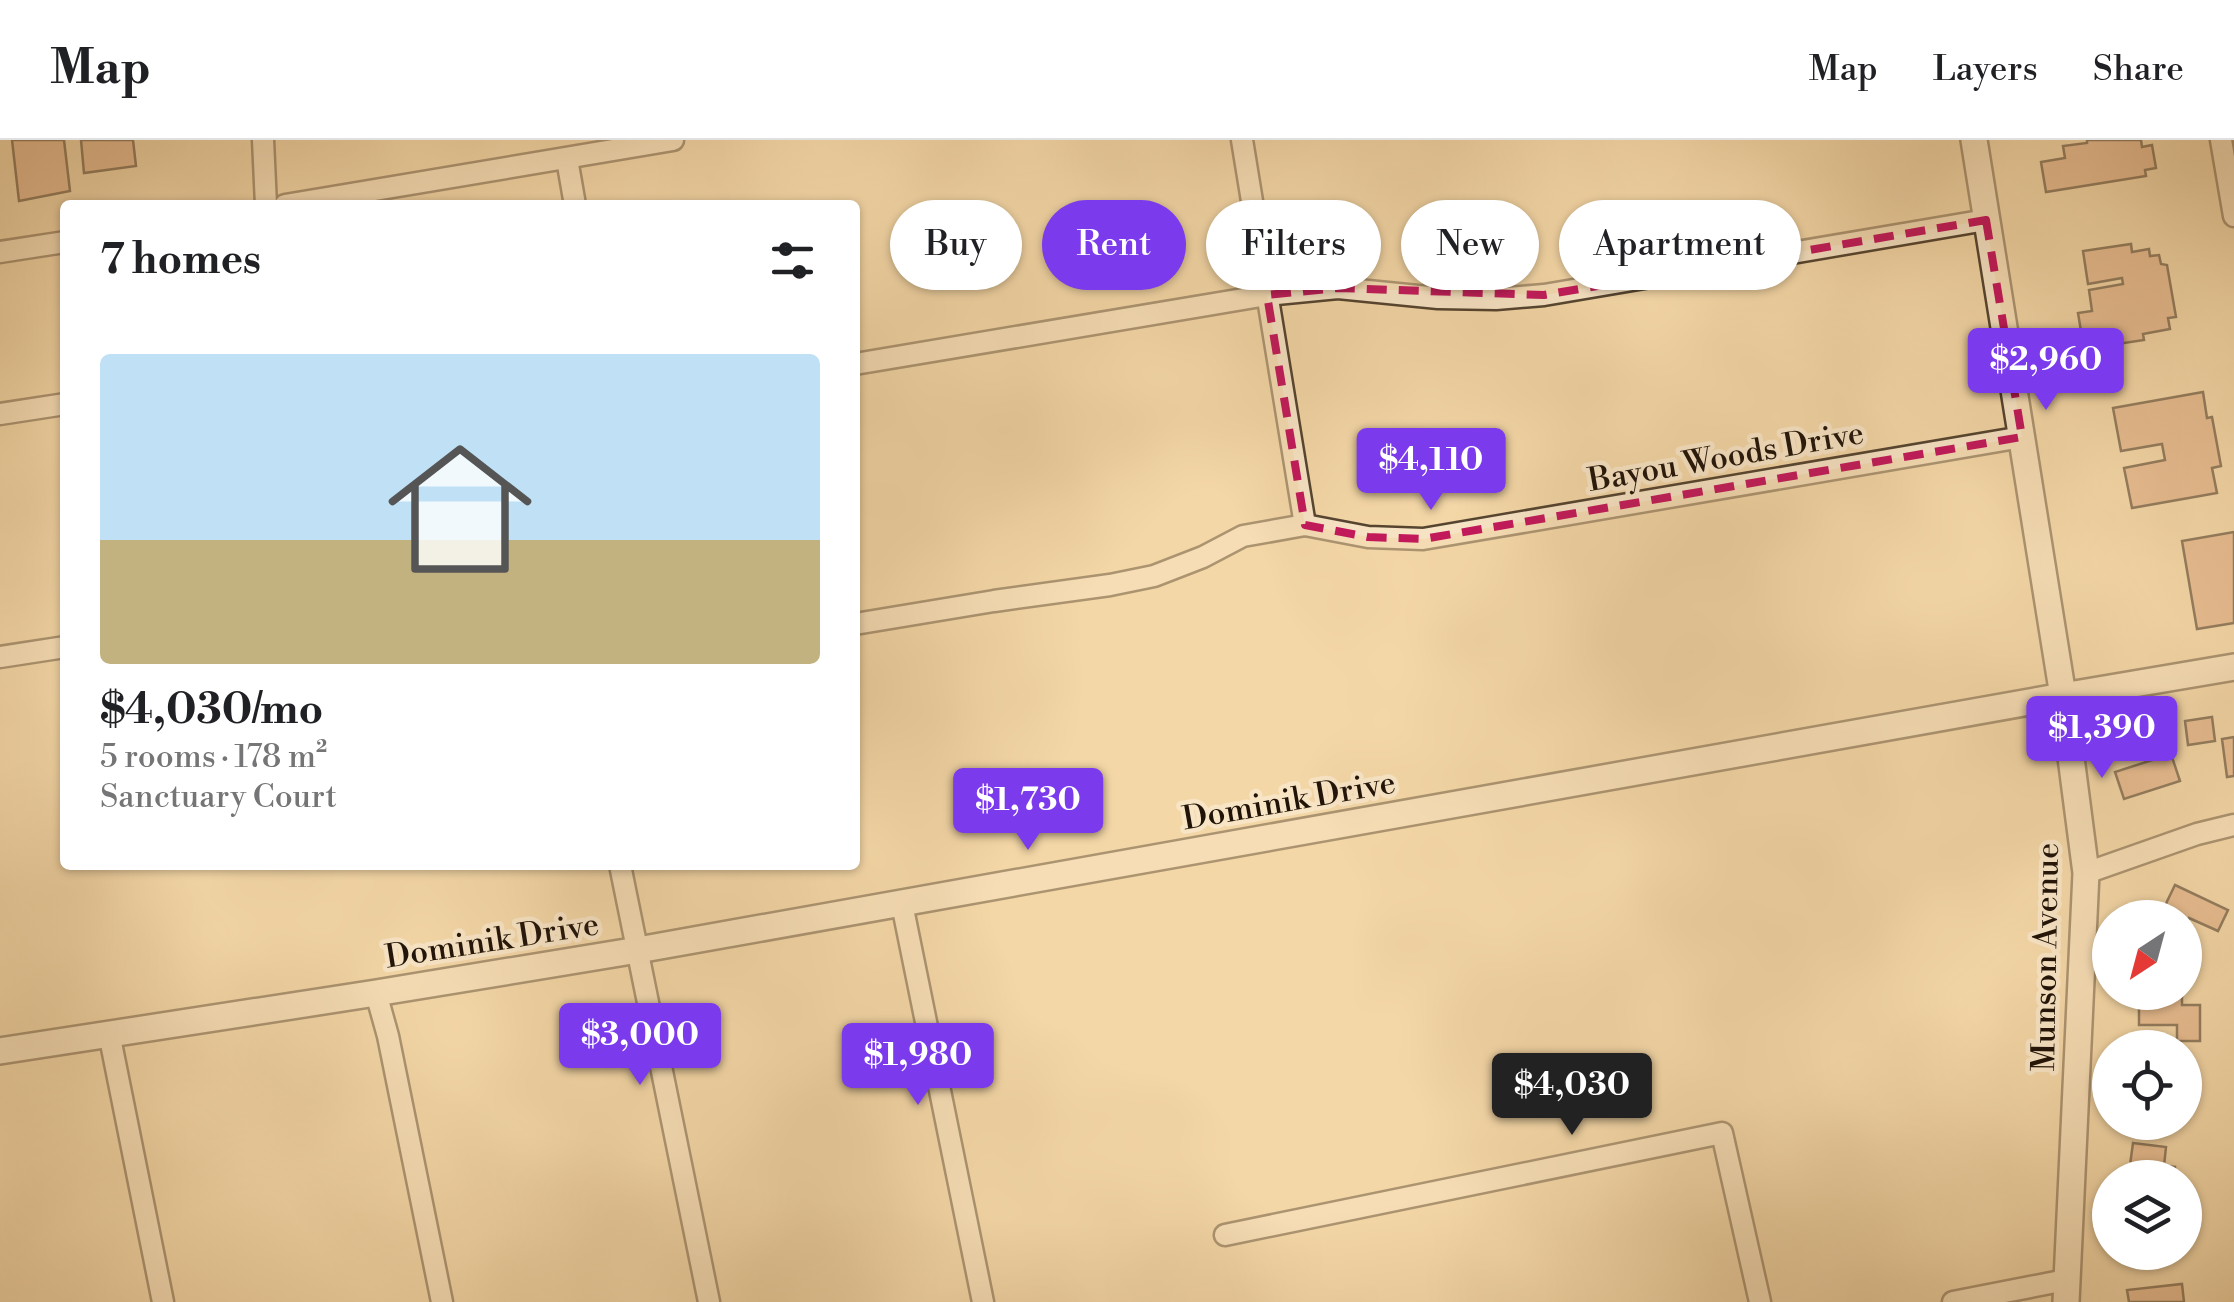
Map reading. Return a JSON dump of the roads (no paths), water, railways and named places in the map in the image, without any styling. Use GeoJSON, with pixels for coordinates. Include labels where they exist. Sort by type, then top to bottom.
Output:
{"type":"FeatureCollection","features":[{"type":"Feature","properties":{"kind":"street"},"geometry":{"type":"LineString","coordinates":[[264,140],[266,200]]}},
{"type":"Feature","properties":{"kind":"street"},"geometry":{"type":"LineString","coordinates":[[317,200],[673,140]]}},
{"type":"Feature","properties":{"kind":"street"},"geometry":{"type":"LineString","coordinates":[[1242,140],[1305,526]]}},
{"type":"Feature","properties":{"kind":"street","name":"Munson Avenue"},"geometry":{"type":"LineString","coordinates":[[1974,140],[2064,696],[2086,873],[2065,1296]]}},
{"type":"Feature","properties":{"kind":"street"},"geometry":{"type":"LineString","coordinates":[[2221,140],[2234,216]]}},
{"type":"Feature","properties":{"kind":"street"},"geometry":{"type":"LineString","coordinates":[[567,159],[575,200]]}},
{"type":"Feature","properties":{"kind":"street"},"geometry":{"type":"LineString","coordinates":[[860,363],[1267,295],[1338,288],[1457,298],[1544,295],[1986,220]]}},
{"type":"Feature","properties":{"kind":"street"},"geometry":{"type":"LineString","coordinates":[[0,252],[60,243]]}},
{"type":"Feature","properties":{"kind":"street"},"geometry":{"type":"LineString","coordinates":[[0,414],[60,405]]}},
{"type":"Feature","properties":{"kind":"street","name":"Bayou Woods Drive"},"geometry":{"type":"LineString","coordinates":[[860,623],[1154,576],[1242,536],[1305,526],[1368,537],[1423,540],[2022,436]]}},
{"type":"Feature","properties":{"kind":"street"},"geometry":{"type":"LineString","coordinates":[[0,657],[60,648]]}},
{"type":"Feature","properties":{"kind":"street","name":"Dominik Drive"},"geometry":{"type":"LineString","coordinates":[[0,1051],[638,950],[2234,668]]}},
{"type":"Feature","properties":{"kind":"street"},"geometry":{"type":"LineString","coordinates":[[2086,873],[2234,825]]}},
{"type":"Feature","properties":{"kind":"street"},"geometry":{"type":"LineString","coordinates":[[621,870],[709,1302]]}},
{"type":"Feature","properties":{"kind":"street"},"geometry":{"type":"LineString","coordinates":[[902,904],[983,1302]]}},
{"type":"Feature","properties":{"kind":"street"},"geometry":{"type":"LineString","coordinates":[[376,993],[442,1302]]}},
{"type":"Feature","properties":{"kind":"street"},"geometry":{"type":"LineString","coordinates":[[109,1033],[163,1302]]}},
{"type":"Feature","properties":{"kind":"street"},"geometry":{"type":"LineString","coordinates":[[1225,1235],[1722,1133],[1760,1302]]}},
{"type":"Feature","properties":{"kind":"street"},"geometry":{"type":"LineString","coordinates":[[1953,1302],[2065,1296]]}}]}
